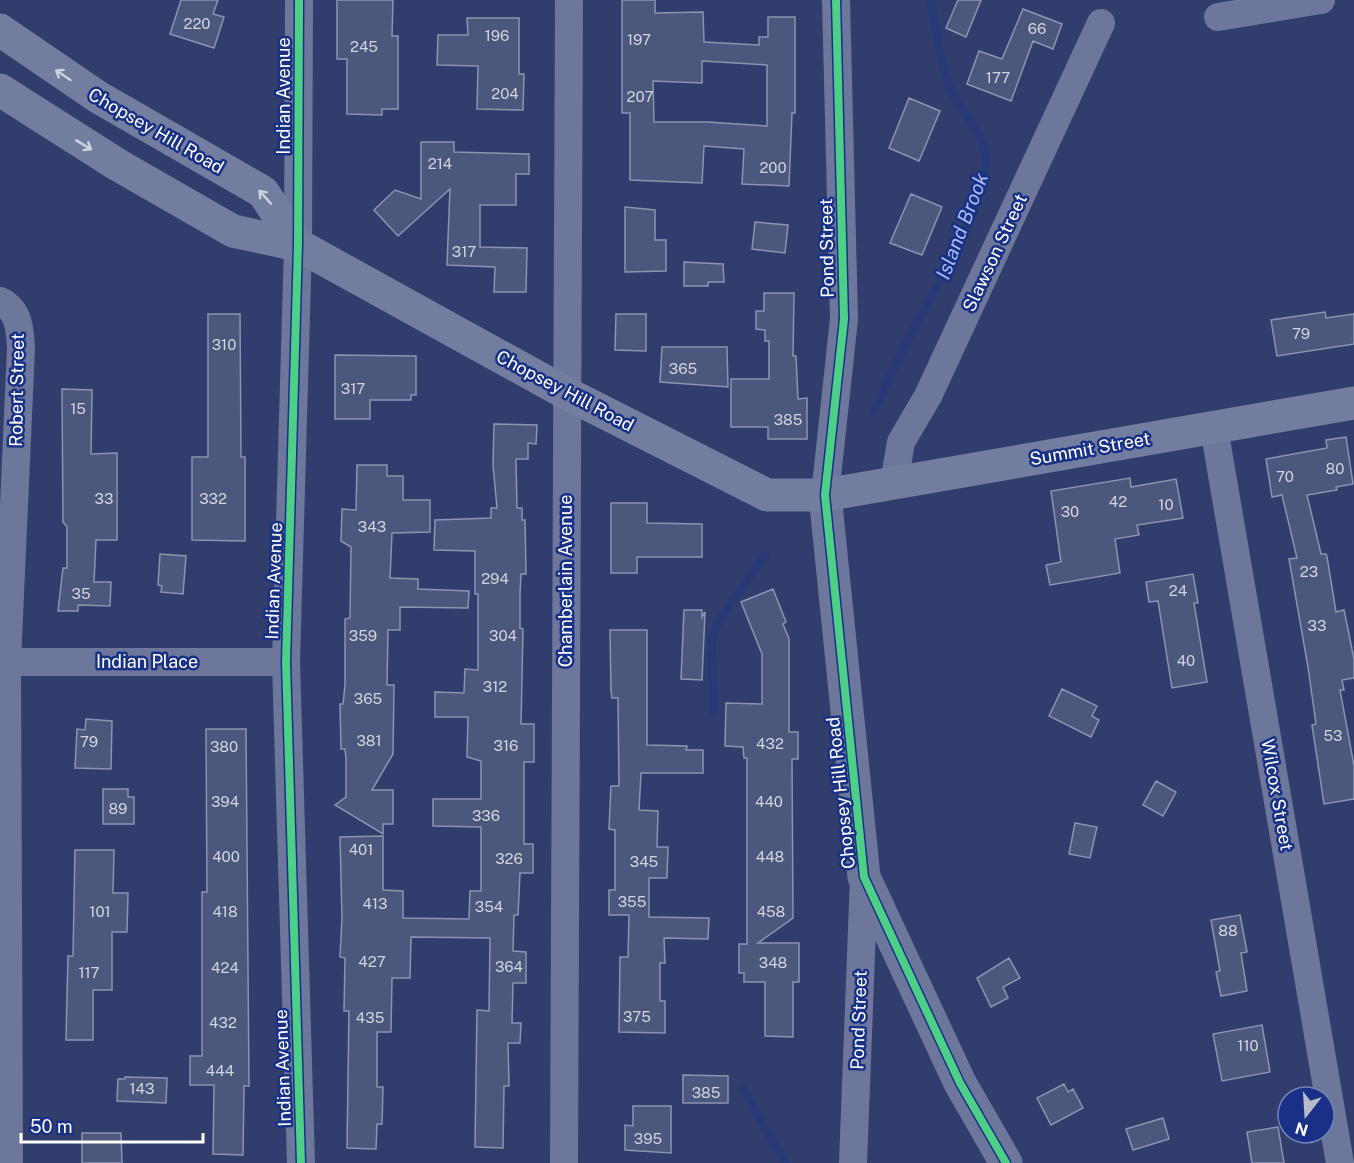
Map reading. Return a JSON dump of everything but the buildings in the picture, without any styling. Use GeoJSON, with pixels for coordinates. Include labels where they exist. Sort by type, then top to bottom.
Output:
{"type":"FeatureCollection","features":[{"type":"Feature","properties":{"kind":"main road","name":"Chopsey Hill Road"},"geometry":{"type":"LineString","coordinates":[[0,30],[98,97],[263,192],[298,244]]}},
{"type":"Feature","properties":{"kind":"main road","name":"Chopsey Hill Road"},"geometry":{"type":"LineString","coordinates":[[0,90],[156,188],[232,231],[298,244],[566,393],[767,495],[825,495]]}},
{"type":"Feature","properties":{"kind":"main road","name":"Summit Street"},"geometry":{"type":"LineString","coordinates":[[825,495],[1354,404]]}},
{"type":"Feature","properties":{"kind":"street","name":"Indian Avenue"},"geometry":{"type":"LineString","coordinates":[[299,0],[298,244],[286,662],[301,1163]]}},
{"type":"Feature","properties":{"kind":"street","name":"Chamberlain Avenue"},"geometry":{"type":"LineString","coordinates":[[564,1163],[569,0]]}},
{"type":"Feature","properties":{"kind":"street","name":"Pond Street"},"geometry":{"type":"LineString","coordinates":[[825,495],[844,319],[836,0]]}},
{"type":"Feature","properties":{"kind":"street"},"geometry":{"type":"LineString","coordinates":[[1218,17],[1321,0]]}},
{"type":"Feature","properties":{"kind":"street","name":"Slawson Street"},"geometry":{"type":"LineString","coordinates":[[894,483],[901,442],[928,396],[1101,23]]}},
{"type":"Feature","properties":{"kind":"street","name":"Robert Street"},"geometry":{"type":"LineString","coordinates":[[4,303],[16,318],[21,341],[7,662],[9,1163]]}},
{"type":"Feature","properties":{"kind":"street","name":"Wilcox Street"},"geometry":{"type":"LineString","coordinates":[[1214,428],[1340,1163]]}},
{"type":"Feature","properties":{"kind":"street","name":"Chopsey Hill Road"},"geometry":{"type":"LineString","coordinates":[[825,495],[864,877],[960,1083],[1006,1163]]}},
{"type":"Feature","properties":{"kind":"street","name":"Indian Place"},"geometry":{"type":"LineString","coordinates":[[7,662],[286,662]]}},
{"type":"Feature","properties":{"kind":"street","name":"Pond Street"},"geometry":{"type":"LineString","coordinates":[[853,1163],[864,877]]}},
{"type":"Feature","properties":{"kind":"waterway","name":"Island Brook"},"geometry":{"type":"LineString","coordinates":[[875,410],[909,338],[961,240],[981,189],[985,167],[981,141],[947,80],[931,6],[933,0]]}},
{"type":"Feature","properties":{"kind":"waterway","name":"Island Brook"},"geometry":{"type":"LineString","coordinates":[[713,713],[712,636],[721,618],[765,554]]}},
{"type":"Feature","properties":{"kind":"waterway","name":"Island Brook"},"geometry":{"type":"LineString","coordinates":[[743,1089],[785,1163]]}},
{"type":"Feature","properties":{"kind":"cycle path"},"geometry":{"type":"LineString","coordinates":[[299,0],[298,245],[286,662],[301,1163]]}},
{"type":"Feature","properties":{"kind":"cycle path"},"geometry":{"type":"LineString","coordinates":[[836,0],[844,319],[825,495],[864,877],[960,1083],[1006,1163]]}}]}
